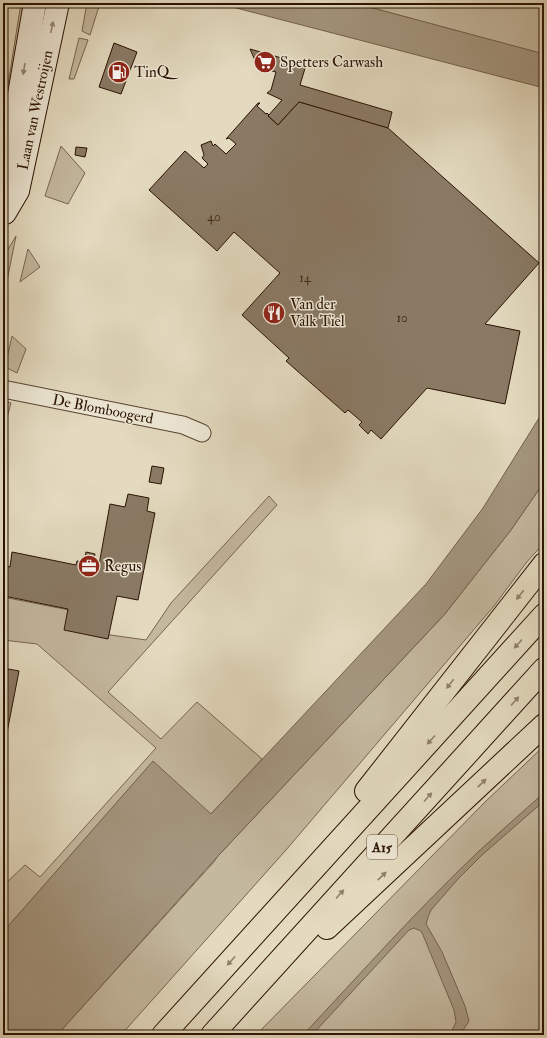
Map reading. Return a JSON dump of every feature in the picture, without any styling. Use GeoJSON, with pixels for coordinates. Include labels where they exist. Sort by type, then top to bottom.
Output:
{"type":"FeatureCollection","features":[{"type":"Feature","properties":{"kind":"highway","name":"A15"},"geometry":{"type":"LineString","coordinates":[[257,932],[544,564]]}},
{"type":"Feature","properties":{"kind":"highway","name":"A15"},"geometry":{"type":"LineString","coordinates":[[164,1035],[544,615]]}},
{"type":"Feature","properties":{"kind":"highway","name":"A15"},"geometry":{"type":"LineString","coordinates":[[216,1031],[544,669]]}},
{"type":"Feature","properties":{"kind":"highway","name":"A15"},"geometry":{"type":"LineString","coordinates":[[216,1031],[544,725]]}},
{"type":"Feature","properties":{"kind":"street","name":"Laan van Westroijen"},"geometry":{"type":"LineString","coordinates":[[3,186],[34,3]]}},
{"type":"Feature","properties":{"kind":"street","name":"Laan van Westroijen"},"geometry":{"type":"LineString","coordinates":[[4,217],[18,191],[58,3]]}},
{"type":"Feature","properties":{"kind":"street","name":"Laan van Westroijen"},"geometry":{"type":"LineString","coordinates":[[3,192],[4,217]]}},
{"type":"Feature","properties":{"kind":"street","name":"De Blomboogerd"},"geometry":{"type":"LineString","coordinates":[[3,389],[183,425],[202,433]]}},
{"type":"Feature","properties":{"kind":"shaded area"},"geometry":{"type":"Polygon","coordinates":[[[21,3],[26,3],[3,142],[3,116],[21,3]]]}},
{"type":"Feature","properties":{"kind":"shaded area"},"geometry":{"type":"Polygon","coordinates":[[[87,3],[100,3],[90,35],[82,31],[87,3]]]}},
{"type":"Feature","properties":{"kind":"shaded area"},"geometry":{"type":"Polygon","coordinates":[[[217,3],[354,3],[544,54],[544,88],[217,3]]]}},
{"type":"Feature","properties":{"kind":"shaded area"},"geometry":{"type":"Polygon","coordinates":[[[354,3],[544,3],[544,54],[543,54],[354,3]]]}},
{"type":"Feature","properties":{"kind":"shaded area"},"geometry":{"type":"Polygon","coordinates":[[[79,38],[88,40],[74,79],[69,79],[79,38]]]}},
{"type":"Feature","properties":{"kind":"shaded area"},"geometry":{"type":"Polygon","coordinates":[[[61,146],[85,173],[68,204],[45,196],[61,146]]]}},
{"type":"Feature","properties":{"kind":"shaded area"},"geometry":{"type":"Polygon","coordinates":[[[16,236],[3,301],[3,269],[7,251],[16,236]]]}},
{"type":"Feature","properties":{"kind":"shaded area"},"geometry":{"type":"Polygon","coordinates":[[[28,249],[40,267],[20,282],[28,249]]]}},
{"type":"Feature","properties":{"kind":"shaded area"},"geometry":{"type":"Polygon","coordinates":[[[12,336],[26,349],[17,373],[5,367],[12,336]]]}},
{"type":"Feature","properties":{"kind":"shaded area"},"geometry":{"type":"Polygon","coordinates":[[[3,401],[11,403],[3,433],[3,401]]]}},
{"type":"Feature","properties":{"kind":"shaded area"},"geometry":{"type":"Polygon","coordinates":[[[544,410],[544,482],[511,530],[444,615],[218,856],[57,1035],[3,1035],[3,932],[153,761],[211,814],[426,584],[483,508],[544,410]]]}},
{"type":"Feature","properties":{"kind":"shaded area"},"geometry":{"type":"Polygon","coordinates":[[[544,482],[544,543],[526,563],[494,606],[286,850],[121,1035],[57,1035],[218,856],[444,615],[511,530],[544,482]]]}},
{"type":"Feature","properties":{"kind":"shaded area"},"geometry":{"type":"Polygon","coordinates":[[[269,496],[277,505],[108,692],[161,739],[197,702],[262,759],[210,815],[153,762],[3,932],[3,886],[25,865],[40,877],[156,748],[37,644],[3,640],[3,591],[8,592],[8,598],[69,610],[68,629],[146,640],[171,603],[269,496]]]}},
{"type":"Feature","properties":{"kind":"shaded area"},"geometry":{"type":"Polygon","coordinates":[[[544,746],[544,1035],[256,1035],[485,802],[544,746]]]}},
{"type":"Feature","properties":{"kind":"shaded area"},"geometry":{"type":"Polygon","coordinates":[[[544,793],[544,801],[482,855],[458,879],[431,910],[428,917],[426,924],[442,952],[465,1006],[469,1021],[460,1035],[450,1035],[456,1022],[454,1010],[423,935],[421,931],[414,928],[409,930],[312,1035],[303,1035],[433,896],[478,852],[544,793]]]}},
{"type":"Feature","properties":{"kind":"building"},"geometry":{"type":"Polygon","coordinates":[[[114,43],[137,52],[121,94],[99,87],[114,43]]]}},
{"type":"Feature","properties":{"kind":"building"},"geometry":{"type":"Polygon","coordinates":[[[250,49],[306,65],[300,85],[392,112],[388,128],[299,102],[278,125],[268,116],[282,100],[267,93],[271,90],[276,72],[258,67],[250,49]]]}},
{"type":"Feature","properties":{"kind":"building"},"geometry":{"type":"Polygon","coordinates":[[[299,102],[388,128],[539,263],[485,324],[520,331],[505,404],[427,388],[381,439],[371,430],[368,434],[359,425],[362,422],[348,410],[345,413],[286,361],[289,358],[242,315],[280,273],[234,232],[217,251],[149,190],[185,151],[204,168],[208,164],[202,158],[204,155],[201,145],[211,141],[213,146],[215,144],[226,154],[236,144],[229,138],[226,139],[258,103],[260,103],[257,106],[266,114],[267,113],[269,115],[268,116],[278,125],[299,102]]]}},
{"type":"Feature","properties":{"kind":"building"},"geometry":{"type":"Polygon","coordinates":[[[76,147],[87,148],[85,157],[75,155],[76,147]]]}},
{"type":"Feature","properties":{"kind":"building"},"geometry":{"type":"Polygon","coordinates":[[[152,466],[164,468],[161,484],[149,482],[152,466]]]}},
{"type":"Feature","properties":{"kind":"building"},"geometry":{"type":"Polygon","coordinates":[[[128,494],[149,498],[147,511],[155,513],[138,600],[117,596],[108,639],[64,630],[68,609],[4,596],[6,589],[3,588],[3,565],[10,567],[12,552],[76,565],[77,561],[84,562],[86,552],[95,554],[93,564],[99,565],[110,504],[125,507],[128,494]]]}},
{"type":"Feature","properties":{"kind":"building"},"geometry":{"type":"Polygon","coordinates":[[[3,668],[19,671],[3,753],[3,668]]]}},
{"type":"Feature","properties":{"kind":"place","name":"Spetters Carwash"},"geometry":{"type":"Point","coordinates":[265,62]}},
{"type":"Feature","properties":{"kind":"place","name":"TinQ"},"geometry":{"type":"Point","coordinates":[119,72]}},
{"type":"Feature","properties":{"kind":"place","name":"Van der Valk Tiel"},"geometry":{"type":"Point","coordinates":[274,313]}},
{"type":"Feature","properties":{"kind":"place","name":"Regus"},"geometry":{"type":"Point","coordinates":[89,566]}}]}
